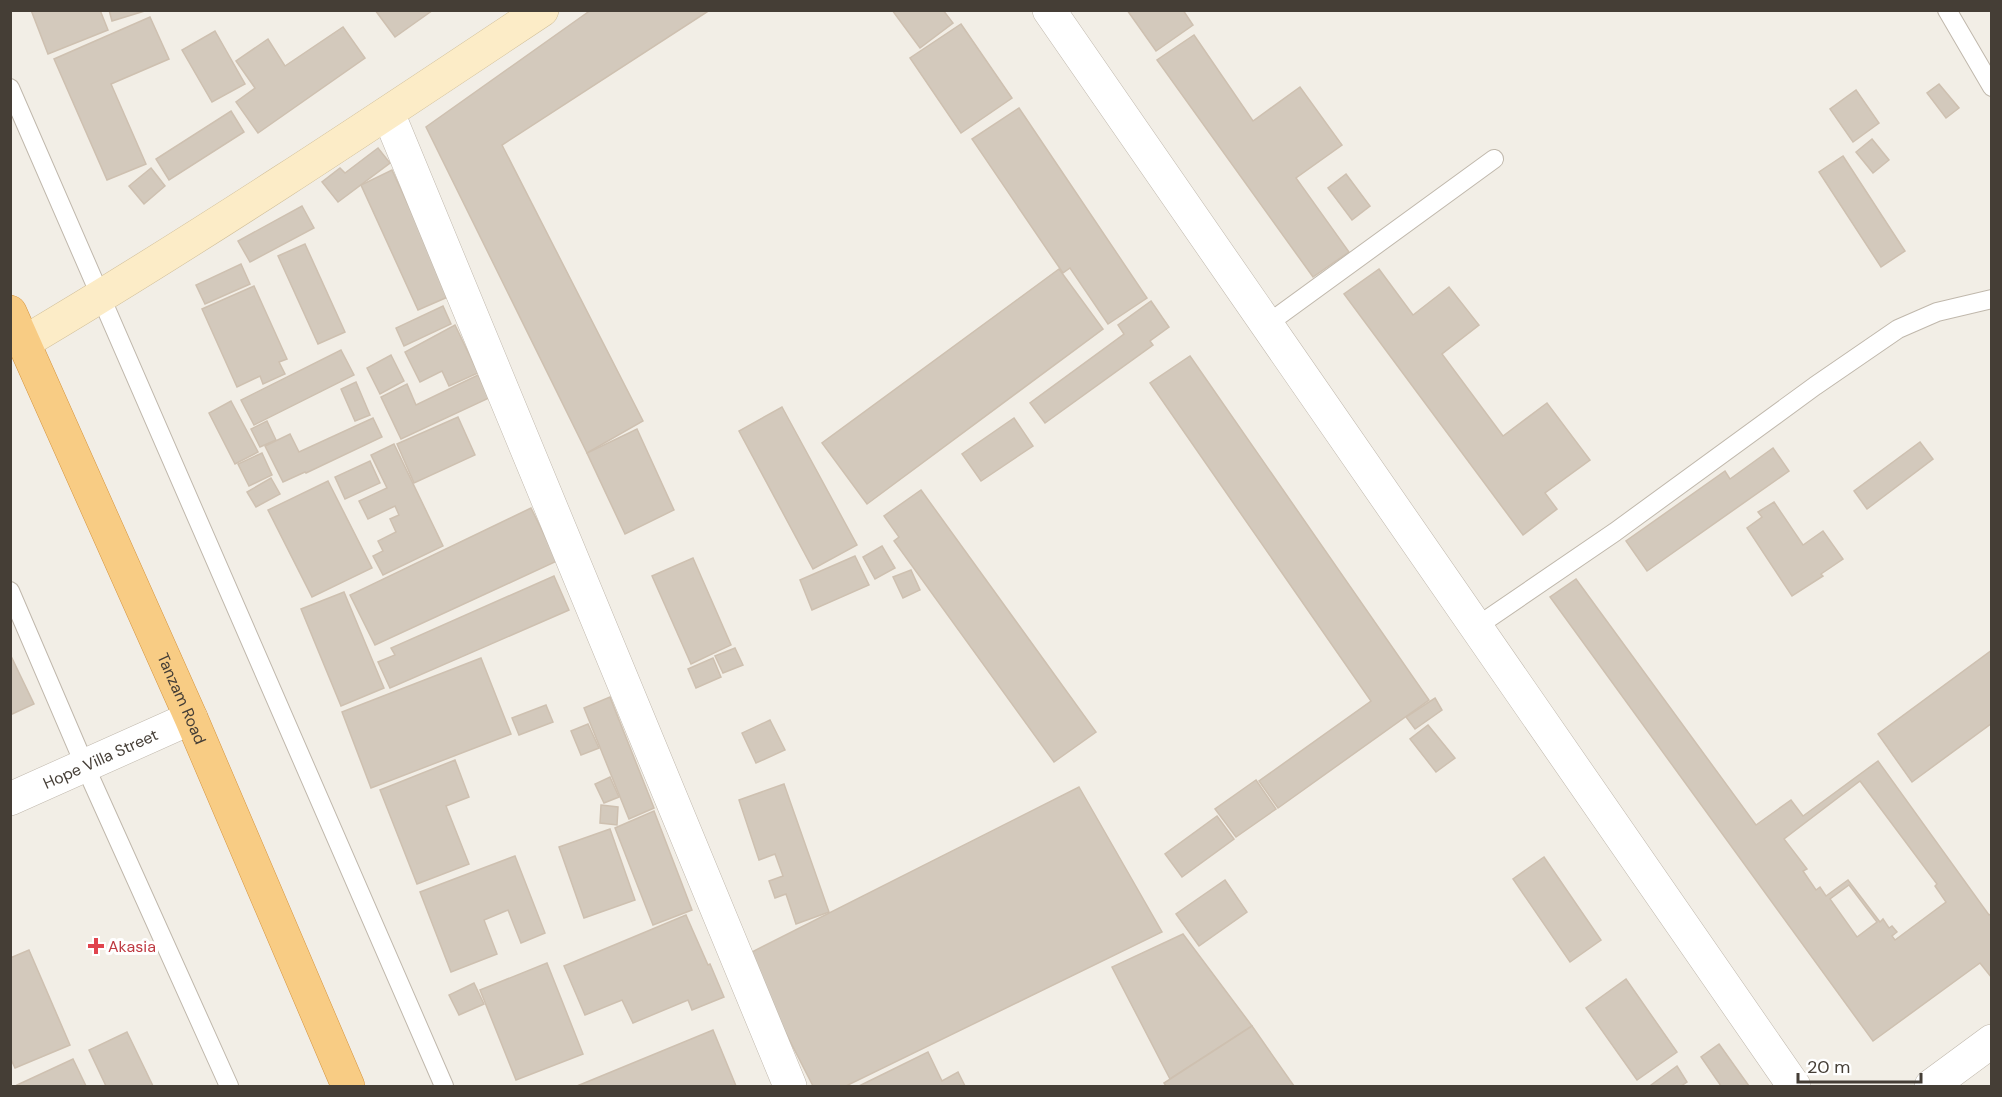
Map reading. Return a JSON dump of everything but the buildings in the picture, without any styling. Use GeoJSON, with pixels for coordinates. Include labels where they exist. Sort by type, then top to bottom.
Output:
{"type":"FeatureCollection","features":[{"type":"Feature","properties":{"kind":"highway","name":"Tanzam Road"},"geometry":{"type":"LineString","coordinates":[[10,312],[191,718],[348,1086]]}},
{"type":"Feature","properties":{"kind":"main road"},"geometry":{"type":"LineString","coordinates":[[23,343],[100,297],[388,113],[542,10]]}},
{"type":"Feature","properties":{"kind":"street"},"geometry":{"type":"LineString","coordinates":[[1049,10],[1794,1086]]}},
{"type":"Feature","properties":{"kind":"street"},"geometry":{"type":"LineString","coordinates":[[388,113],[790,1086]]}},
{"type":"Feature","properties":{"kind":"street","name":"Hope Villa Street"},"geometry":{"type":"LineString","coordinates":[[10,800],[191,718]]}},
{"type":"Feature","properties":{"kind":"street"},"geometry":{"type":"LineString","coordinates":[[1931,1086],[1992,1041]]}},
{"type":"Feature","properties":{"kind":"lane"},"geometry":{"type":"LineString","coordinates":[[1947,10],[1992,87]]}},
{"type":"Feature","properties":{"kind":"lane"},"geometry":{"type":"LineString","coordinates":[[10,88],[444,1086]]}},
{"type":"Feature","properties":{"kind":"lane"},"geometry":{"type":"LineString","coordinates":[[1266,325],[1494,159]]}},
{"type":"Feature","properties":{"kind":"lane"},"geometry":{"type":"LineString","coordinates":[[1476,627],[1615,532],[1815,386],[1898,329],[1937,312],[1992,299]]}},
{"type":"Feature","properties":{"kind":"lane"},"geometry":{"type":"LineString","coordinates":[[10,591],[85,766],[230,1086]]}},
{"type":"Feature","properties":{"kind":"place","name":"Akasia"},"geometry":{"type":"Point","coordinates":[96,946]}}]}
